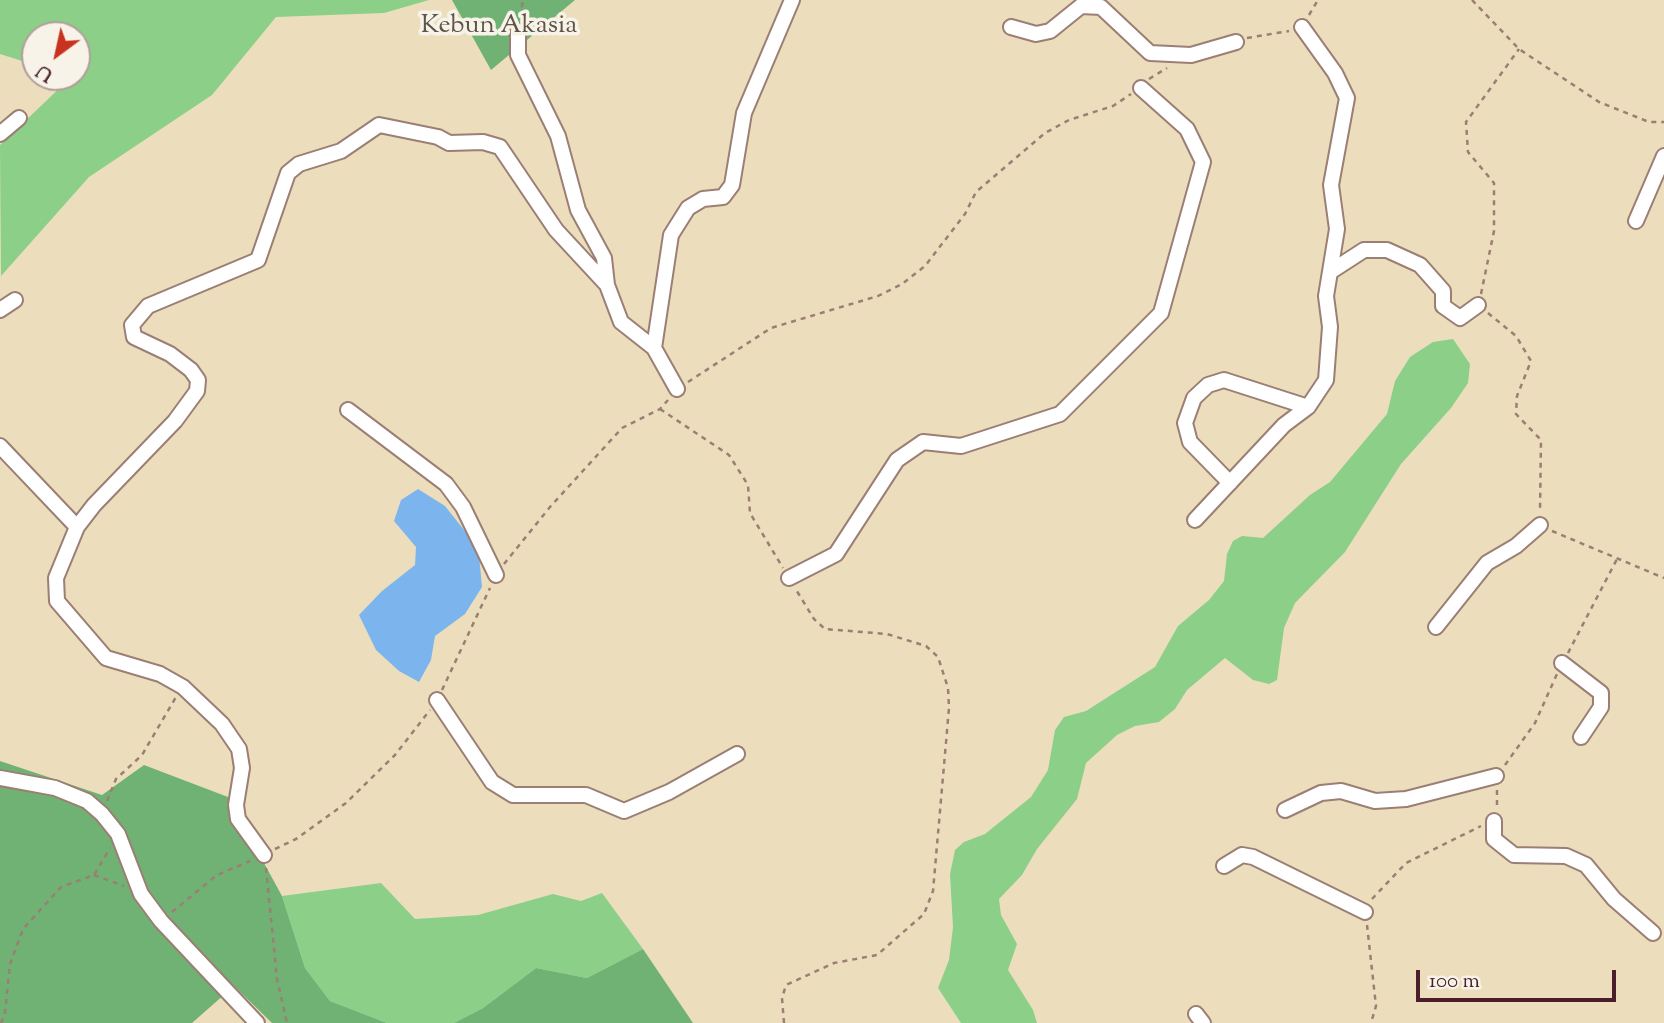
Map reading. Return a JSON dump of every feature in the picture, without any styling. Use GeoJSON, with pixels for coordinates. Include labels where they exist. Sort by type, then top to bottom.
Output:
{"type":"FeatureCollection","features":[{"type":"Feature","properties":{"kind":"street"},"geometry":{"type":"LineString","coordinates":[[654,348],[671,235],[688,208],[703,199],[723,197],[732,185],[744,113],[792,0]]}},
{"type":"Feature","properties":{"kind":"street"},"geometry":{"type":"LineString","coordinates":[[1011,27],[1036,34],[1050,31],[1081,6],[1101,7],[1150,53],[1191,55],[1236,42]]}},
{"type":"Feature","properties":{"kind":"street"},"geometry":{"type":"LineString","coordinates":[[1195,520],[1284,425],[1308,407],[1326,380],[1330,327],[1326,296],[1337,229],[1331,185],[1347,98],[1335,73],[1302,27]]}},
{"type":"Feature","properties":{"kind":"street"},"geometry":{"type":"LineString","coordinates":[[518,31],[518,55],[558,136],[578,210],[604,258],[607,285],[621,322],[654,348],[677,389]]}},
{"type":"Feature","properties":{"kind":"street"},"geometry":{"type":"LineString","coordinates":[[789,578],[836,554],[897,460],[923,442],[961,446],[1060,414],[1161,313],[1203,162],[1187,129],[1141,88]]}},
{"type":"Feature","properties":{"kind":"street"},"geometry":{"type":"LineString","coordinates":[[0,134],[19,118]]}},
{"type":"Feature","properties":{"kind":"street"},"geometry":{"type":"LineString","coordinates":[[264,855],[238,819],[236,805],[242,768],[239,749],[222,724],[183,687],[160,674],[106,658],[57,601],[56,578],[77,527],[94,505],[175,421],[197,391],[198,380],[191,370],[170,354],[134,337],[132,325],[148,306],[258,260],[288,173],[299,164],[341,152],[379,125],[438,137],[449,143],[483,142],[500,147],[556,230],[607,285]]}},
{"type":"Feature","properties":{"kind":"street"},"geometry":{"type":"LineString","coordinates":[[1636,221],[1664,156]]}},
{"type":"Feature","properties":{"kind":"street"},"geometry":{"type":"LineString","coordinates":[[1329,272],[1364,250],[1387,250],[1420,265],[1443,291],[1443,306],[1460,318],[1478,305]]}},
{"type":"Feature","properties":{"kind":"street"},"geometry":{"type":"LineString","coordinates":[[0,310],[15,299]]}},
{"type":"Feature","properties":{"kind":"street"},"geometry":{"type":"LineString","coordinates":[[1230,483],[1190,442],[1185,423],[1194,398],[1208,385],[1224,380],[1308,407]]}},
{"type":"Feature","properties":{"kind":"street"},"geometry":{"type":"LineString","coordinates":[[348,410],[446,484],[463,507],[496,575]]}},
{"type":"Feature","properties":{"kind":"street"},"geometry":{"type":"LineString","coordinates":[[0,446],[77,527]]}},
{"type":"Feature","properties":{"kind":"street"},"geometry":{"type":"LineString","coordinates":[[1436,627],[1488,563],[1516,546],[1540,525]]}},
{"type":"Feature","properties":{"kind":"street"},"geometry":{"type":"LineString","coordinates":[[1562,663],[1601,693],[1601,707],[1581,737]]}},
{"type":"Feature","properties":{"kind":"street"},"geometry":{"type":"LineString","coordinates":[[437,700],[492,782],[513,795],[586,795],[624,811],[669,792],[737,754]]}},
{"type":"Feature","properties":{"kind":"street"},"geometry":{"type":"LineString","coordinates":[[1285,810],[1321,793],[1341,791],[1375,801],[1406,799],[1496,776]]}},
{"type":"Feature","properties":{"kind":"street"},"geometry":{"type":"LineString","coordinates":[[0,778],[55,788],[87,801],[102,814],[118,834],[141,894],[161,921],[257,1023]]}},
{"type":"Feature","properties":{"kind":"street"},"geometry":{"type":"LineString","coordinates":[[1494,821],[1494,839],[1514,855],[1566,856],[1586,864],[1614,899],[1653,933]]}},
{"type":"Feature","properties":{"kind":"street"},"geometry":{"type":"LineString","coordinates":[[1224,866],[1242,855],[1253,857],[1365,912]]}},
{"type":"Feature","properties":{"kind":"path"},"geometry":{"type":"LineString","coordinates":[[518,31],[523,0]]}},
{"type":"Feature","properties":{"kind":"path"},"geometry":{"type":"LineString","coordinates":[[1236,42],[1302,27],[1318,0]]}},
{"type":"Feature","properties":{"kind":"path"},"geometry":{"type":"LineString","coordinates":[[1472,0],[1519,49],[1599,102],[1649,122],[1664,122]]}},
{"type":"Feature","properties":{"kind":"path"},"geometry":{"type":"LineString","coordinates":[[1519,49],[1466,122],[1468,152],[1494,183],[1494,231],[1478,305],[1516,336],[1531,361],[1517,396],[1516,414],[1541,440],[1540,525],[1664,578]]}},
{"type":"Feature","properties":{"kind":"path"},"geometry":{"type":"LineString","coordinates":[[161,921],[217,875],[296,839],[346,803],[395,755],[437,700],[496,575],[550,507],[622,428],[660,409],[677,389],[771,328],[878,296],[902,284],[925,266],[965,214],[976,192],[1045,133],[1069,120],[1113,106],[1141,88],[1152,75],[1177,64]]}},
{"type":"Feature","properties":{"kind":"path"},"geometry":{"type":"LineString","coordinates":[[660,409],[729,454],[748,485],[750,513],[814,619],[825,629],[887,634],[926,646],[939,657],[947,688],[949,708],[933,891],[923,914],[877,955],[834,964],[786,985],[782,998],[784,1023]]}},
{"type":"Feature","properties":{"kind":"path"},"geometry":{"type":"LineString","coordinates":[[102,814],[116,779],[142,755],[183,687]]}},
{"type":"Feature","properties":{"kind":"path"},"geometry":{"type":"LineString","coordinates":[[1,1023],[5,1013],[10,964],[23,929],[61,887],[94,875],[118,834]]}},
{"type":"Feature","properties":{"kind":"path"},"geometry":{"type":"LineString","coordinates":[[264,855],[277,979],[287,1023]]}},
{"type":"Feature","properties":{"kind":"path"},"geometry":{"type":"LineString","coordinates":[[94,875],[141,894]]}},
{"type":"Feature","properties":{"kind":"green space"},"geometry":{"type":"Polygon","coordinates":[[[0,0],[429,0],[384,13],[276,17],[212,95],[89,177],[1,276],[0,145],[57,91],[91,91],[91,21],[21,21],[21,61],[0,54],[0,0]]]}},
{"type":"Feature","properties":{"kind":"green space","name":"Kebun Akasia"},"geometry":{"type":"Polygon","coordinates":[[[452,0],[575,0],[491,70],[452,0]]]}},
{"type":"Feature","properties":{"kind":"green space"},"geometry":{"type":"Polygon","coordinates":[[[1453,339],[1470,364],[1468,383],[1451,408],[1401,464],[1345,552],[1295,603],[1284,628],[1277,680],[1269,684],[1253,680],[1225,658],[1187,690],[1175,709],[1159,722],[1135,726],[1117,735],[1086,763],[1077,799],[1037,849],[1022,875],[999,899],[1001,915],[1017,944],[1008,970],[1033,1010],[1037,1023],[961,1023],[938,988],[949,960],[953,927],[950,874],[955,850],[964,842],[985,834],[1031,797],[1048,770],[1055,730],[1064,717],[1086,711],[1155,667],[1178,626],[1209,600],[1224,581],[1227,554],[1233,541],[1242,536],[1263,538],[1310,495],[1330,482],[1387,414],[1395,381],[1410,357],[1433,342],[1453,339]]]}},
{"type":"Feature","properties":{"kind":"green space"},"geometry":{"type":"Polygon","coordinates":[[[0,761],[102,795],[144,765],[228,797],[282,896],[305,968],[330,1001],[387,1023],[272,1023],[234,986],[192,1023],[0,1023],[0,761]]]}},
{"type":"Feature","properties":{"kind":"green space"},"geometry":{"type":"Polygon","coordinates":[[[381,883],[415,919],[478,915],[553,894],[581,901],[602,893],[643,949],[587,978],[536,968],[483,1008],[454,1023],[387,1023],[330,1001],[305,968],[282,896],[381,883]]]}},
{"type":"Feature","properties":{"kind":"green space"},"geometry":{"type":"Polygon","coordinates":[[[643,949],[693,1023],[454,1023],[483,1008],[536,968],[587,978],[643,949]]]}},
{"type":"Feature","properties":{"kind":"water"},"geometry":{"type":"Polygon","coordinates":[[[418,489],[445,506],[472,540],[479,555],[482,587],[465,614],[435,636],[431,660],[419,682],[399,671],[376,650],[359,615],[382,591],[415,565],[416,547],[394,521],[401,500],[418,489]]]}}]}
